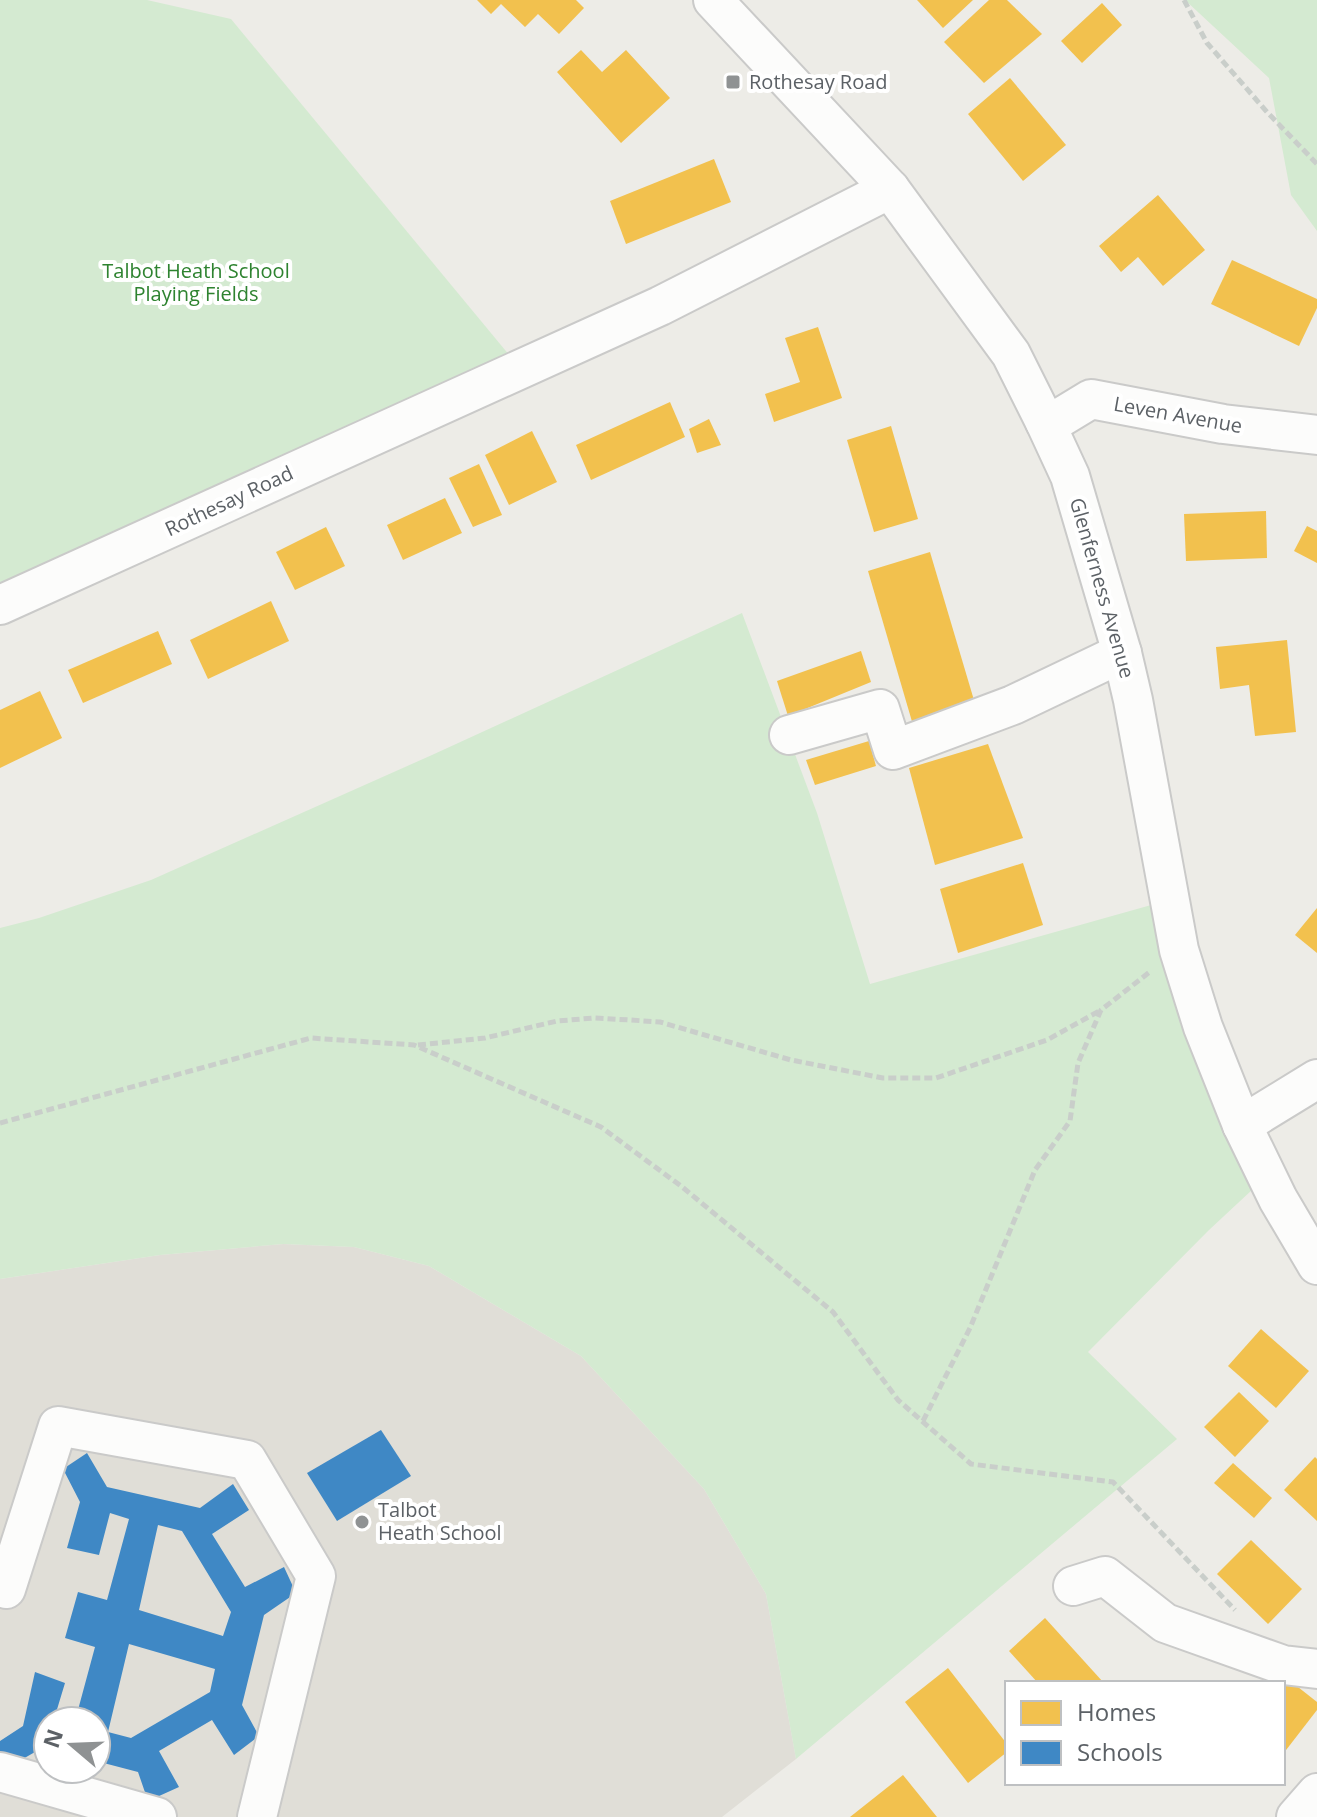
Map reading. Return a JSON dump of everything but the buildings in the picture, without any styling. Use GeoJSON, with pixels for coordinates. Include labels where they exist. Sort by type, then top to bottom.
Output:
{"type":"FeatureCollection","features":[{"type":"Feature","properties":{"kind":"street","name":"Glenferness Avenue"},"geometry":{"type":"LineString","coordinates":[[713,0],[890,189],[1011,354],[1045,422],[1070,476],[1122,653],[1179,950],[1203,1027],[1242,1125],[1278,1199],[1317,1265]]}},
{"type":"Feature","properties":{"kind":"street","name":"Rothesay Road"},"geometry":{"type":"LineString","coordinates":[[0,605],[660,306],[890,189]]}},
{"type":"Feature","properties":{"kind":"street","name":"Leven Avenue"},"geometry":{"type":"LineString","coordinates":[[1045,422],[1063,416],[1091,399],[1223,424],[1317,435]]}},
{"type":"Feature","properties":{"kind":"street"},"geometry":{"type":"LineString","coordinates":[[789,735],[880,709],[893,750],[1013,705],[1122,653]]}},
{"type":"Feature","properties":{"kind":"street"},"geometry":{"type":"LineString","coordinates":[[1242,1125],[1317,1079]]}},
{"type":"Feature","properties":{"kind":"street"},"geometry":{"type":"LineString","coordinates":[[2,1599],[58,1426],[247,1460],[316,1576],[257,1817]]}},
{"type":"Feature","properties":{"kind":"street"},"geometry":{"type":"LineString","coordinates":[[1073,1586],[1105,1576],[1165,1623],[1283,1665],[1317,1669]]}},
{"type":"Feature","properties":{"kind":"street"},"geometry":{"type":"LineString","coordinates":[[0,1772],[157,1817]]}},
{"type":"Feature","properties":{"kind":"street"},"geometry":{"type":"LineString","coordinates":[[1296,1817],[1317,1793]]}},
{"type":"Feature","properties":{"kind":"path"},"geometry":{"type":"LineString","coordinates":[[1184,0],[1207,43],[1317,164]]}},
{"type":"Feature","properties":{"kind":"path"},"geometry":{"type":"LineString","coordinates":[[0,1123],[311,1038],[414,1045],[485,1038],[557,1021],[594,1018],[660,1022],[791,1060],[883,1078],[936,1078],[1047,1040],[1101,1010],[1179,950]]}},
{"type":"Feature","properties":{"kind":"path"},"geometry":{"type":"LineString","coordinates":[[923,1421],[970,1328],[1035,1170],[1070,1121],[1078,1063],[1101,1010]]}},
{"type":"Feature","properties":{"kind":"path"},"geometry":{"type":"LineString","coordinates":[[414,1045],[601,1127],[681,1186],[833,1312],[898,1400],[971,1464],[1113,1482],[1244,1620]]}},
{"type":"Feature","properties":{"kind":"shaded area","name":"Talbot Heath School"},"geometry":{"type":"Polygon","coordinates":[[[283,1244],[354,1247],[429,1266],[581,1356],[704,1489],[766,1594],[796,1759],[722,1817],[0,1817],[0,1279],[160,1255],[283,1244]]]}},
{"type":"Feature","properties":{"kind":"green space","name":"Talbot Heath School Playing Fields"},"geometry":{"type":"Polygon","coordinates":[[[0,0],[147,0],[231,19],[510,356],[0,586],[0,0]]]}},
{"type":"Feature","properties":{"kind":"green space"},"geometry":{"type":"Polygon","coordinates":[[[1185,0],[1317,0],[1317,231],[1291,195],[1269,78],[1185,0]]]}},
{"type":"Feature","properties":{"kind":"green space"},"geometry":{"type":"Polygon","coordinates":[[[742,613],[817,813],[870,984],[1169,900],[1267,1176],[1088,1352],[1177,1439],[796,1759],[766,1594],[704,1489],[581,1356],[429,1266],[354,1247],[283,1244],[160,1255],[0,1279],[0,928],[151,880],[742,613]]]}},
{"type":"Feature","properties":{"kind":"place","name":"Rothesay Road"},"geometry":{"type":"Point","coordinates":[733,82]}},
{"type":"Feature","properties":{"kind":"place","name":"Talbot Heath School"},"geometry":{"type":"Point","coordinates":[362,1522]}}]}
